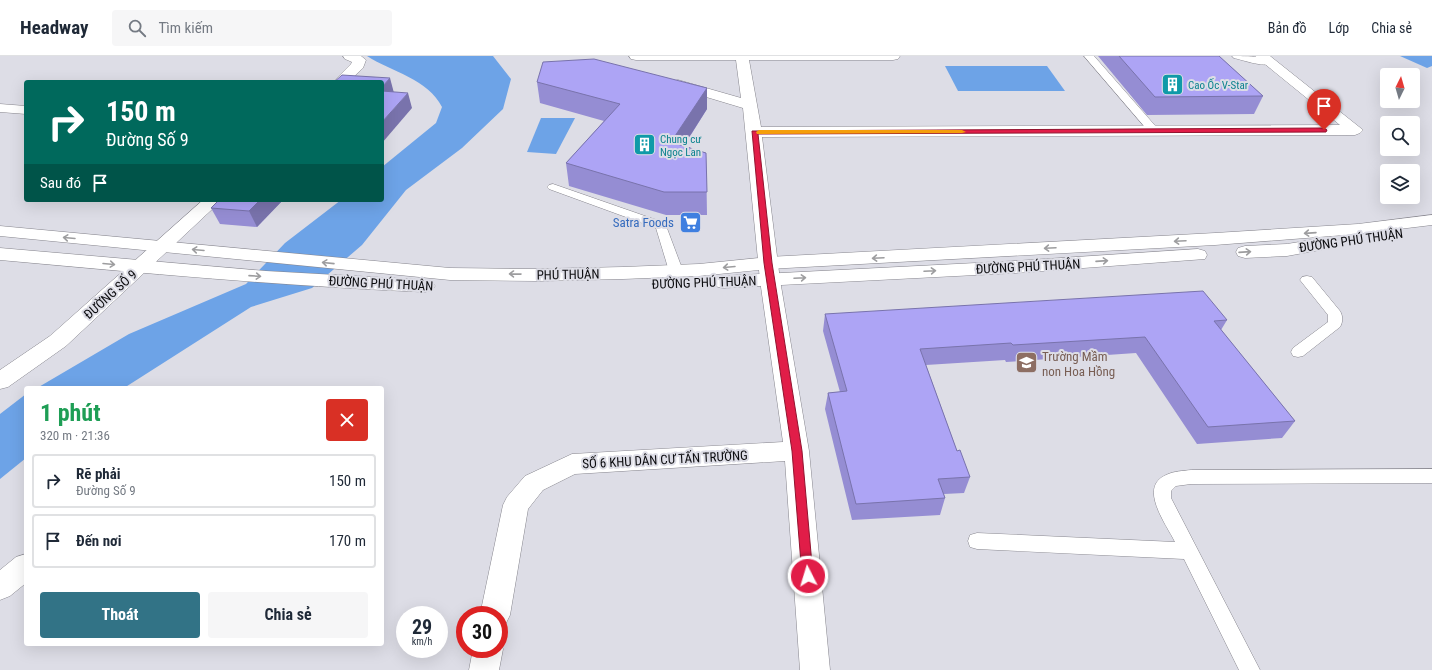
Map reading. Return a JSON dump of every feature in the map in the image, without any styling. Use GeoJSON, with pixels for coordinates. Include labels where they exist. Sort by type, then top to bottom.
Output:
{"type":"FeatureCollection","features":[{"type":"Feature","properties":{"kind":"street"},"geometry":{"type":"LineString","coordinates":[[342,80],[358,65],[359,60],[350,56]]}},
{"type":"Feature","properties":{"kind":"street"},"geometry":{"type":"LineString","coordinates":[[636,56],[893,56]]}},
{"type":"Feature","properties":{"kind":"street"},"geometry":{"type":"LineString","coordinates":[[742,57],[754,132],[769,272],[797,451],[815,670]]}},
{"type":"Feature","properties":{"kind":"street"},"geometry":{"type":"LineString","coordinates":[[754,132],[1355,130],[1266,59]]}},
{"type":"Feature","properties":{"kind":"street"},"geometry":{"type":"LineString","coordinates":[[666,81],[750,105]]}},
{"type":"Feature","properties":{"kind":"street"},"geometry":{"type":"LineString","coordinates":[[0,108],[24,110]]}},
{"type":"Feature","properties":{"kind":"street","name":"ĐƯỜNG SỐ 9"},"geometry":{"type":"LineString","coordinates":[[0,381],[58,341],[211,202]]}},
{"type":"Feature","properties":{"kind":"street","name":"ĐƯỜNG PHÚ THUẬN"},"geometry":{"type":"LineString","coordinates":[[0,254],[140,267],[356,283],[543,289],[1358,229],[1432,220]]}},
{"type":"Feature","properties":{"kind":"street","name":"ĐƯỜNG PHÚ THUẬN"},"geometry":{"type":"LineString","coordinates":[[769,272],[1015,267],[1287,250],[1432,229]]}},
{"type":"Feature","properties":{"kind":"street","name":"ĐƯỜNG PHÚ THUẬN"},"geometry":{"type":"LineString","coordinates":[[0,231],[237,253],[367,267]]}},
{"type":"Feature","properties":{"kind":"street","name":"PHÚ THUẬN"},"geometry":{"type":"LineString","coordinates":[[367,267],[450,274],[545,274],[676,271],[769,272]]}},
{"type":"Feature","properties":{"kind":"street","name":"SỐ 6 KHU DÂN CƯ TẤN TRƯỜNG"},"geometry":{"type":"LineString","coordinates":[[497,606],[516,505],[534,483],[572,464],[797,451]]}},
{"type":"Feature","properties":{"kind":"street"},"geometry":{"type":"LineString","coordinates":[[0,587],[24,568]]}},
{"type":"Feature","properties":{"kind":"street"},"geometry":{"type":"LineString","coordinates":[[484,670],[486,658]]}},
{"type":"Feature","properties":{"kind":"lane"},"geometry":{"type":"LineString","coordinates":[[1089,56],[1154,131]]}},
{"type":"Feature","properties":{"kind":"lane"},"geometry":{"type":"LineString","coordinates":[[1237,56],[1256,62],[1266,59]]}},
{"type":"Feature","properties":{"kind":"lane"},"geometry":{"type":"LineString","coordinates":[[553,187],[661,226],[676,271]]}},
{"type":"Feature","properties":{"kind":"lane"},"geometry":{"type":"LineString","coordinates":[[1298,352],[1335,324],[1335,314],[1307,280]]}},
{"type":"Feature","properties":{"kind":"lane"},"geometry":{"type":"LineString","coordinates":[[1250,670],[1162,498],[1162,488],[1171,480],[1191,477],[1432,476]]}},
{"type":"Feature","properties":{"kind":"lane"},"geometry":{"type":"LineString","coordinates":[[977,541],[1190,551]]}},
{"type":"Feature","properties":{"kind":"water"},"geometry":{"type":"Polygon","coordinates":[[[367,56],[493,56],[511,79],[503,109],[462,148],[406,190],[362,245],[312,288],[251,307],[127,386],[40,386],[129,334],[246,284],[285,243],[338,202],[384,202],[384,165],[436,123],[442,107],[436,97],[428,89],[409,77],[367,56]]]}},
{"type":"Feature","properties":{"kind":"water"},"geometry":{"type":"Polygon","coordinates":[[[1400,56],[1432,56],[1432,66],[1427,68],[1400,56]]]}},
{"type":"Feature","properties":{"kind":"water"},"geometry":{"type":"Polygon","coordinates":[[[945,66],[1047,66],[1065,91],[958,91],[945,66]]]}},
{"type":"Feature","properties":{"kind":"water"},"geometry":{"type":"Polygon","coordinates":[[[541,118],[575,118],[556,154],[527,152],[541,118]]]}},
{"type":"Feature","properties":{"kind":"water"},"geometry":{"type":"Polygon","coordinates":[[[24,396],[24,460],[0,479],[0,414],[24,396]]]}},
{"type":"Feature","properties":{"kind":"building"},"geometry":{"type":"Polygon","coordinates":[[[1119,56],[1219,56],[1263,96],[1155,97],[1119,56]]]}},
{"type":"Feature","properties":{"kind":"building","name":"Chung cư Ngọc Lan"},"geometry":{"type":"Polygon","coordinates":[[[594,59],[707,88],[671,142],[706,153],[707,192],[664,192],[566,163],[620,104],[537,82],[543,62],[594,59]]]}},
{"type":"Feature","properties":{"kind":"building"},"geometry":{"type":"Polygon","coordinates":[[[342,75],[390,78],[384,85],[384,80],[336,80],[342,75]]]}},
{"type":"Feature","properties":{"kind":"building"},"geometry":{"type":"Polygon","coordinates":[[[384,91],[408,93],[384,120],[384,91]]]}},
{"type":"Feature","properties":{"kind":"building"},"geometry":{"type":"Polygon","coordinates":[[[217,202],[258,202],[249,211],[211,208],[217,202]]]}},
{"type":"Feature","properties":{"kind":"building"},"geometry":{"type":"Polygon","coordinates":[[[1203,291],[1227,320],[1214,321],[1295,421],[1208,427],[1145,337],[920,349],[957,451],[960,450],[970,477],[938,479],[945,498],[856,504],[828,393],[847,391],[825,314],[1203,291]]]}},
{"type":"Feature","properties":{"kind":"slow traffic"},"geometry":{"type":"LineString","coordinates":[[759,132],[962,132]]}},
{"type":"Feature","properties":{"kind":"place","name":"Cao Ốc V-Star"},"geometry":{"type":"Point","coordinates":[1173,85]}},
{"type":"Feature","properties":{"kind":"place","name":"Chung cư Ngọc Lan"},"geometry":{"type":"Point","coordinates":[645,145]}},
{"type":"Feature","properties":{"kind":"place","name":"Satra Foods"},"geometry":{"type":"Point","coordinates":[690,222]}},
{"type":"Feature","properties":{"kind":"place","name":"Trường Mầm non Hoa Hồng"},"geometry":{"type":"Point","coordinates":[1026,363]}},
{"type":"Feature","properties":{"kind":"route"},"geometry":{"type":"LineString","coordinates":[[808,576],[797,451],[770,280],[754,132],[1324,130]]}}]}
